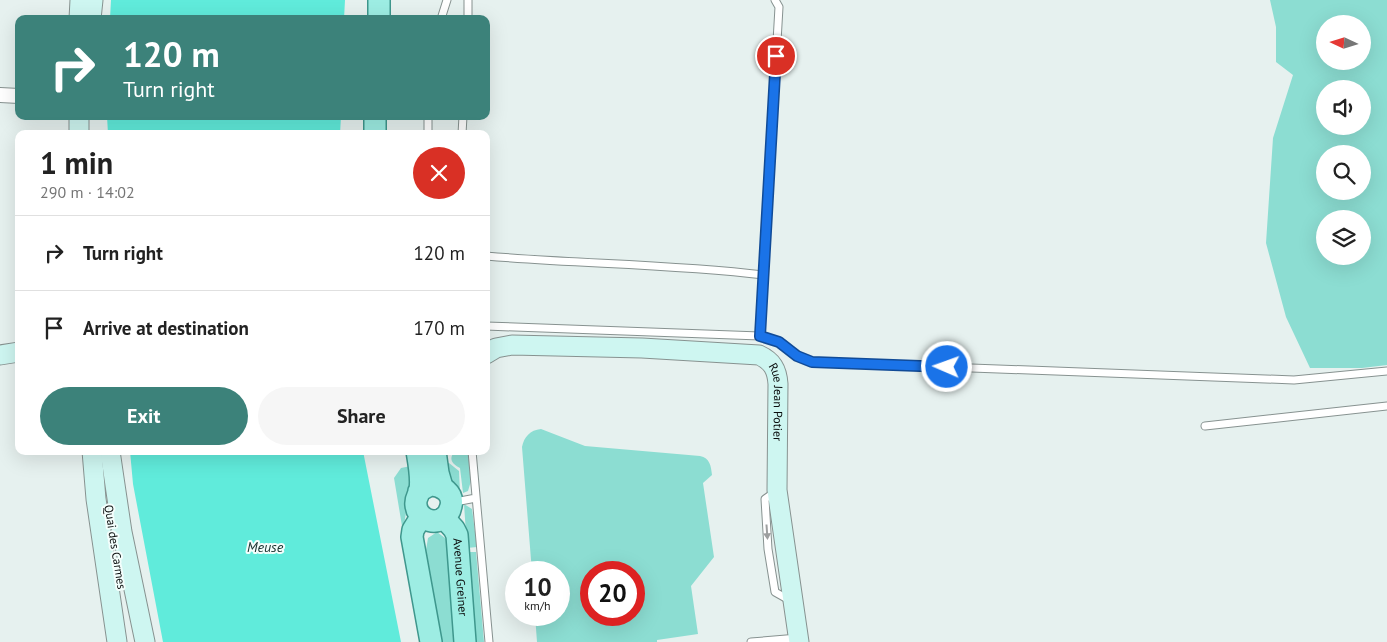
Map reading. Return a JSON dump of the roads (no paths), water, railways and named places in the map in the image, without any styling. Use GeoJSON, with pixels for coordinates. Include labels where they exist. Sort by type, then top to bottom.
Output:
{"type":"FeatureCollection","features":[{"type":"Feature","properties":{"kind":"main road"},"geometry":{"type":"LineString","coordinates":[[79,15],[80,0]]}},
{"type":"Feature","properties":{"kind":"main road"},"geometry":{"type":"LineString","coordinates":[[91,15],[93,0]]}},
{"type":"Feature","properties":{"kind":"main road"},"geometry":{"type":"LineString","coordinates":[[379,0],[380,15]]}},
{"type":"Feature","properties":{"kind":"main road","name":"Rue Jean Potier"},"geometry":{"type":"LineString","coordinates":[[490,352],[496,348],[512,345],[642,348],[759,355],[773,364],[777,374],[777,490],[799,640]]}},
{"type":"Feature","properties":{"kind":"main road"},"geometry":{"type":"LineString","coordinates":[[0,355],[15,353]]}},
{"type":"Feature","properties":{"kind":"main road","name":"Quai des Carmes"},"geometry":{"type":"LineString","coordinates":[[92,455],[96,499],[118,642]]}},
{"type":"Feature","properties":{"kind":"main road","name":"Quai des Carmes"},"geometry":{"type":"LineString","coordinates":[[104,455],[112,536],[132,642]]}},
{"type":"Feature","properties":{"kind":"main road"},"geometry":{"type":"LineString","coordinates":[[111,455],[122,532],[145,642]]}},
{"type":"Feature","properties":{"kind":"main road"},"geometry":{"type":"LineString","coordinates":[[418,455],[420,492]]}},
{"type":"Feature","properties":{"kind":"main road"},"geometry":{"type":"LineString","coordinates":[[436,455],[438,473],[446,502]]}},
{"type":"Feature","properties":{"kind":"main road"},"geometry":{"type":"LineString","coordinates":[[430,485],[446,502],[432,521],[422,517],[416,507],[416,496],[430,485]]}},
{"type":"Feature","properties":{"kind":"main road","name":"Avenue Greiner"},"geometry":{"type":"LineString","coordinates":[[446,502],[451,525],[457,535],[465,642]]}},
{"type":"Feature","properties":{"kind":"main road"},"geometry":{"type":"LineString","coordinates":[[422,517],[413,530],[412,537],[430,641]]}},
{"type":"Feature","properties":{"kind":"main road"},"geometry":{"type":"LineString","coordinates":[[109,584],[109,642]]}},
{"type":"Feature","properties":{"kind":"street"},"geometry":{"type":"LineString","coordinates":[[0,95],[15,96]]}},
{"type":"Feature","properties":{"kind":"lane"},"geometry":{"type":"LineString","coordinates":[[442,15],[447,0]]}},
{"type":"Feature","properties":{"kind":"lane"},"geometry":{"type":"LineString","coordinates":[[468,0],[468,15]]}},
{"type":"Feature","properties":{"kind":"lane"},"geometry":{"type":"LineString","coordinates":[[760,336],[779,7],[775,0]]}},
{"type":"Feature","properties":{"kind":"lane"},"geometry":{"type":"LineString","coordinates":[[490,256],[706,268],[764,275]]}},
{"type":"Feature","properties":{"kind":"lane"},"geometry":{"type":"LineString","coordinates":[[490,326],[760,336],[779,342],[797,356],[812,362],[1294,380],[1387,371]]}},
{"type":"Feature","properties":{"kind":"lane"},"geometry":{"type":"LineString","coordinates":[[1205,426],[1387,406]]}},
{"type":"Feature","properties":{"kind":"lane"},"geometry":{"type":"LineString","coordinates":[[472,455],[489,642]]}},
{"type":"Feature","properties":{"kind":"lane"},"geometry":{"type":"LineString","coordinates":[[446,502],[476,498]]}},
{"type":"Feature","properties":{"kind":"lane"},"geometry":{"type":"LineString","coordinates":[[751,642],[799,640]]}},
{"type":"Feature","properties":{"kind":"water"},"geometry":{"type":"Polygon","coordinates":[[[111,0],[345,0],[344,15],[110,15],[111,0]]]}},
{"type":"Feature","properties":{"kind":"water"},"geometry":{"type":"Polygon","coordinates":[[[107,120],[341,120],[340,130],[108,130],[107,120]]]}},
{"type":"Feature","properties":{"kind":"water","name":"Meuse"},"geometry":{"type":"Polygon","coordinates":[[[130,455],[364,455],[401,642],[163,642],[133,484],[130,455]]]}}]}
